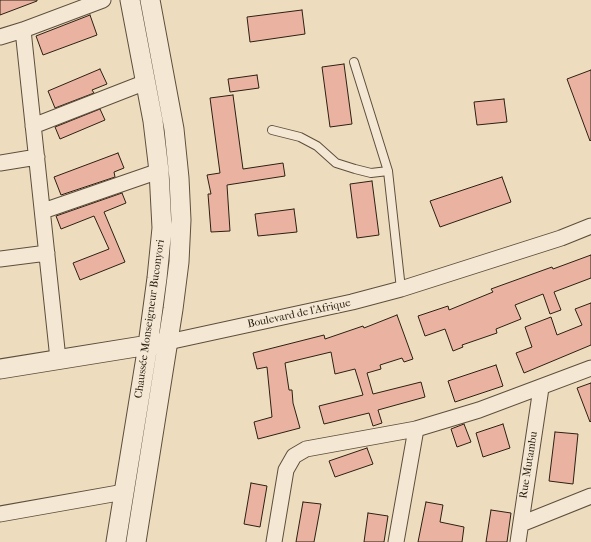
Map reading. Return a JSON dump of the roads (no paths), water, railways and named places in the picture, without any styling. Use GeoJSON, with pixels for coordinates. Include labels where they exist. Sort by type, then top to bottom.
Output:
{"type":"FeatureCollection","features":[{"type":"Feature","properties":{"kind":"street"},"geometry":{"type":"LineString","coordinates":[[0,37],[23,30],[102,0]]}},
{"type":"Feature","properties":{"kind":"street","name":"Chaussée Monseigneur Buconyori"},"geometry":{"type":"LineString","coordinates":[[116,542],[148,345],[162,228],[159,171],[154,121],[130,0]]}},
{"type":"Feature","properties":{"kind":"street","name":"Chaussée Monseigneur Buconyori"},"geometry":{"type":"LineString","coordinates":[[136,542],[168,342],[178,262],[180,220],[179,178],[174,129],[150,0]]}},
{"type":"Feature","properties":{"kind":"street"},"geometry":{"type":"LineString","coordinates":[[23,30],[58,360]]}},
{"type":"Feature","properties":{"kind":"street"},"geometry":{"type":"LineString","coordinates":[[34,126],[146,82]]}},
{"type":"Feature","properties":{"kind":"street"},"geometry":{"type":"LineString","coordinates":[[0,163],[37,157]]}},
{"type":"Feature","properties":{"kind":"street"},"geometry":{"type":"LineString","coordinates":[[43,211],[159,171]]}},
{"type":"Feature","properties":{"kind":"street","name":"Boulevard de l'Afrique"},"geometry":{"type":"LineString","coordinates":[[0,369],[168,342],[352,302],[401,289],[554,240],[591,226]]}},
{"type":"Feature","properties":{"kind":"street"},"geometry":{"type":"LineString","coordinates":[[0,259],[47,253]]}},
{"type":"Feature","properties":{"kind":"street"},"geometry":{"type":"LineString","coordinates":[[274,542],[286,470],[294,456],[306,449],[416,429],[479,410],[591,368]]}},
{"type":"Feature","properties":{"kind":"street","name":"Rue Mutambu"},"geometry":{"type":"LineString","coordinates":[[518,542],[541,388]]}},
{"type":"Feature","properties":{"kind":"street"},"geometry":{"type":"LineString","coordinates":[[396,542],[416,429]]}},
{"type":"Feature","properties":{"kind":"street"},"geometry":{"type":"LineString","coordinates":[[0,514],[124,492]]}},
{"type":"Feature","properties":{"kind":"street"},"geometry":{"type":"LineString","coordinates":[[520,524],[591,496]]}},
{"type":"Feature","properties":{"kind":"lane"},"geometry":{"type":"LineString","coordinates":[[354,62],[388,171],[401,289]]}},
{"type":"Feature","properties":{"kind":"lane"},"geometry":{"type":"LineString","coordinates":[[272,130],[300,137],[317,146],[336,163],[371,173],[388,171]]}}]}
